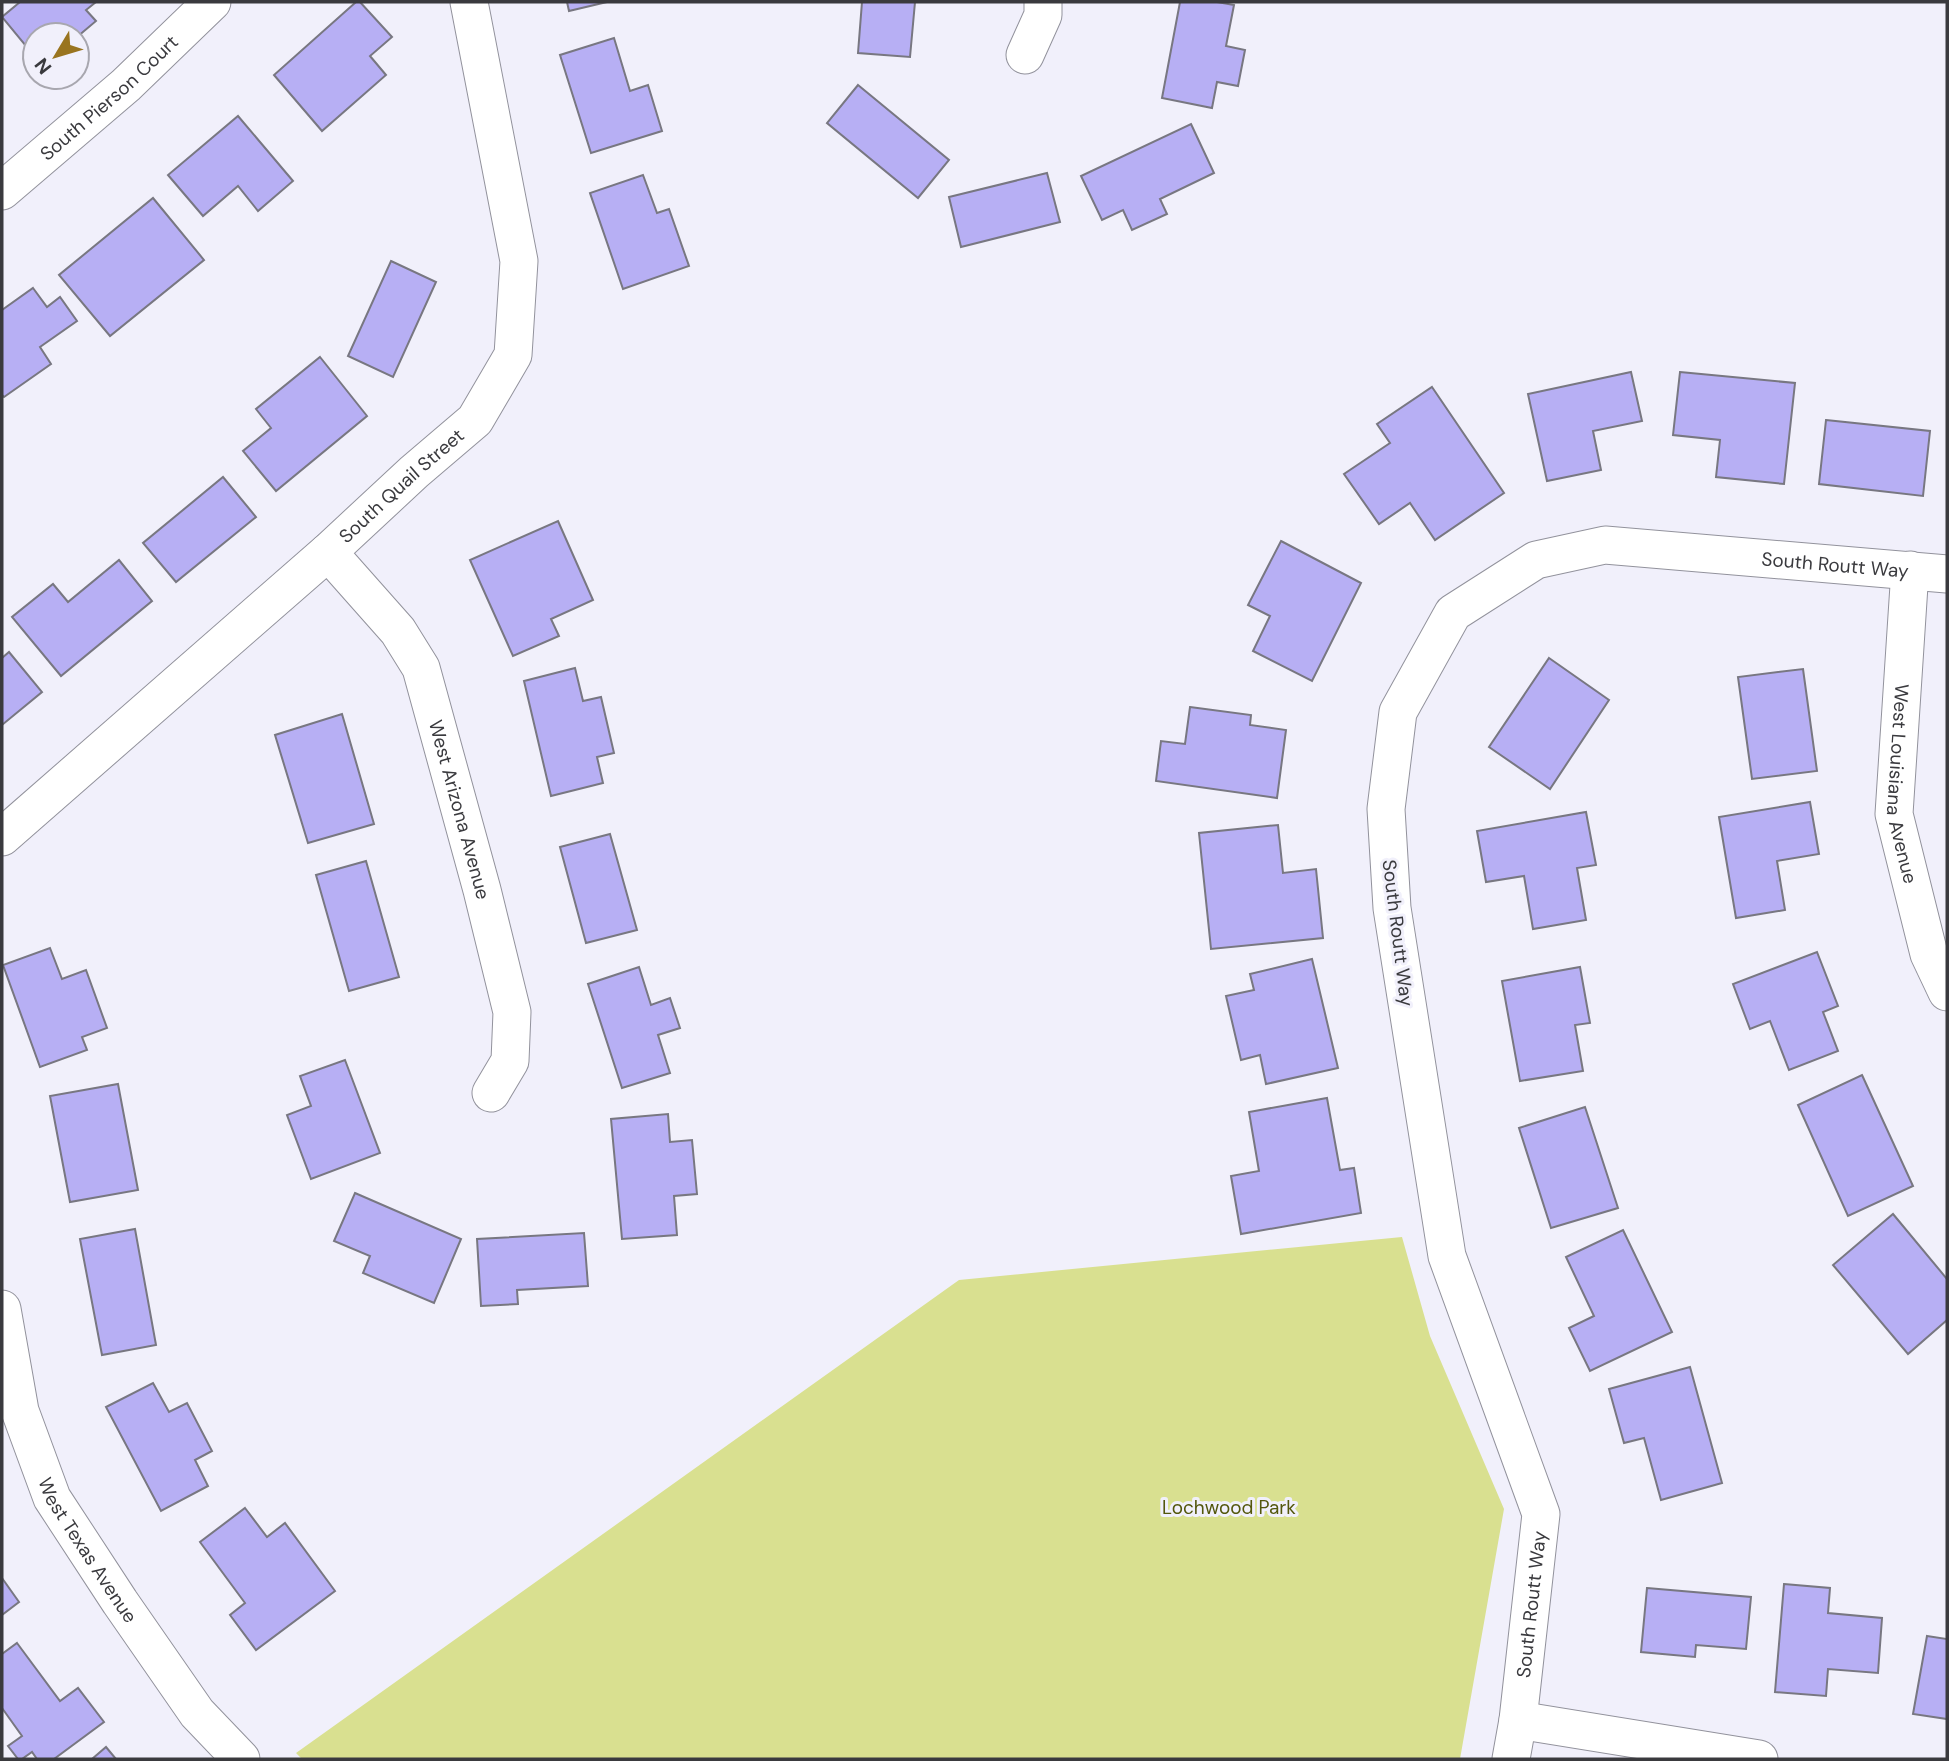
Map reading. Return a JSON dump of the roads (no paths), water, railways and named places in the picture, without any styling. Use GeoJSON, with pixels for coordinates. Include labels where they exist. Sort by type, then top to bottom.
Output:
{"type":"FeatureCollection","features":[{"type":"Feature","properties":{"kind":"street","name":"South Pierson Court"},"geometry":{"type":"LineString","coordinates":[[2,191],[126,85],[212,2]]}},
{"type":"Feature","properties":{"kind":"street","name":"South Quail Street"},"geometry":{"type":"LineString","coordinates":[[2,836],[475,420],[513,355],[519,261],[470,2]]}},
{"type":"Feature","properties":{"kind":"street"},"geometry":{"type":"LineString","coordinates":[[1025,55],[1043,15],[1043,2]]}},
{"type":"Feature","properties":{"kind":"street","name":"South Routt Way"},"geometry":{"type":"LineString","coordinates":[[1511,1759],[1518,1720],[1541,1514],[1447,1256],[1392,908],[1386,809],[1398,712],[1453,613],[1536,560],[1605,545],[1947,574]]}},
{"type":"Feature","properties":{"kind":"street","name":"West Arizona Avenue"},"geometry":{"type":"LineString","coordinates":[[328,552],[398,631],[421,668],[482,890],[512,1012],[510,1061],[491,1093]]}},
{"type":"Feature","properties":{"kind":"street","name":"West Louisiana Avenue"},"geometry":{"type":"LineString","coordinates":[[1910,570],[1894,814],[1929,954],[1947,992]]}},
{"type":"Feature","properties":{"kind":"street","name":"West Texas Avenue"},"geometry":{"type":"LineString","coordinates":[[2,1308],[20,1411],[52,1498],[197,1713],[241,1759]]}},
{"type":"Feature","properties":{"kind":"street"},"geometry":{"type":"LineString","coordinates":[[1518,1720],[1759,1759]]}},
{"type":"Feature","properties":{"kind":"park label","name":"Lochwood Park"},"geometry":{"type":"Point","coordinates":[1229,1507]}}]}
